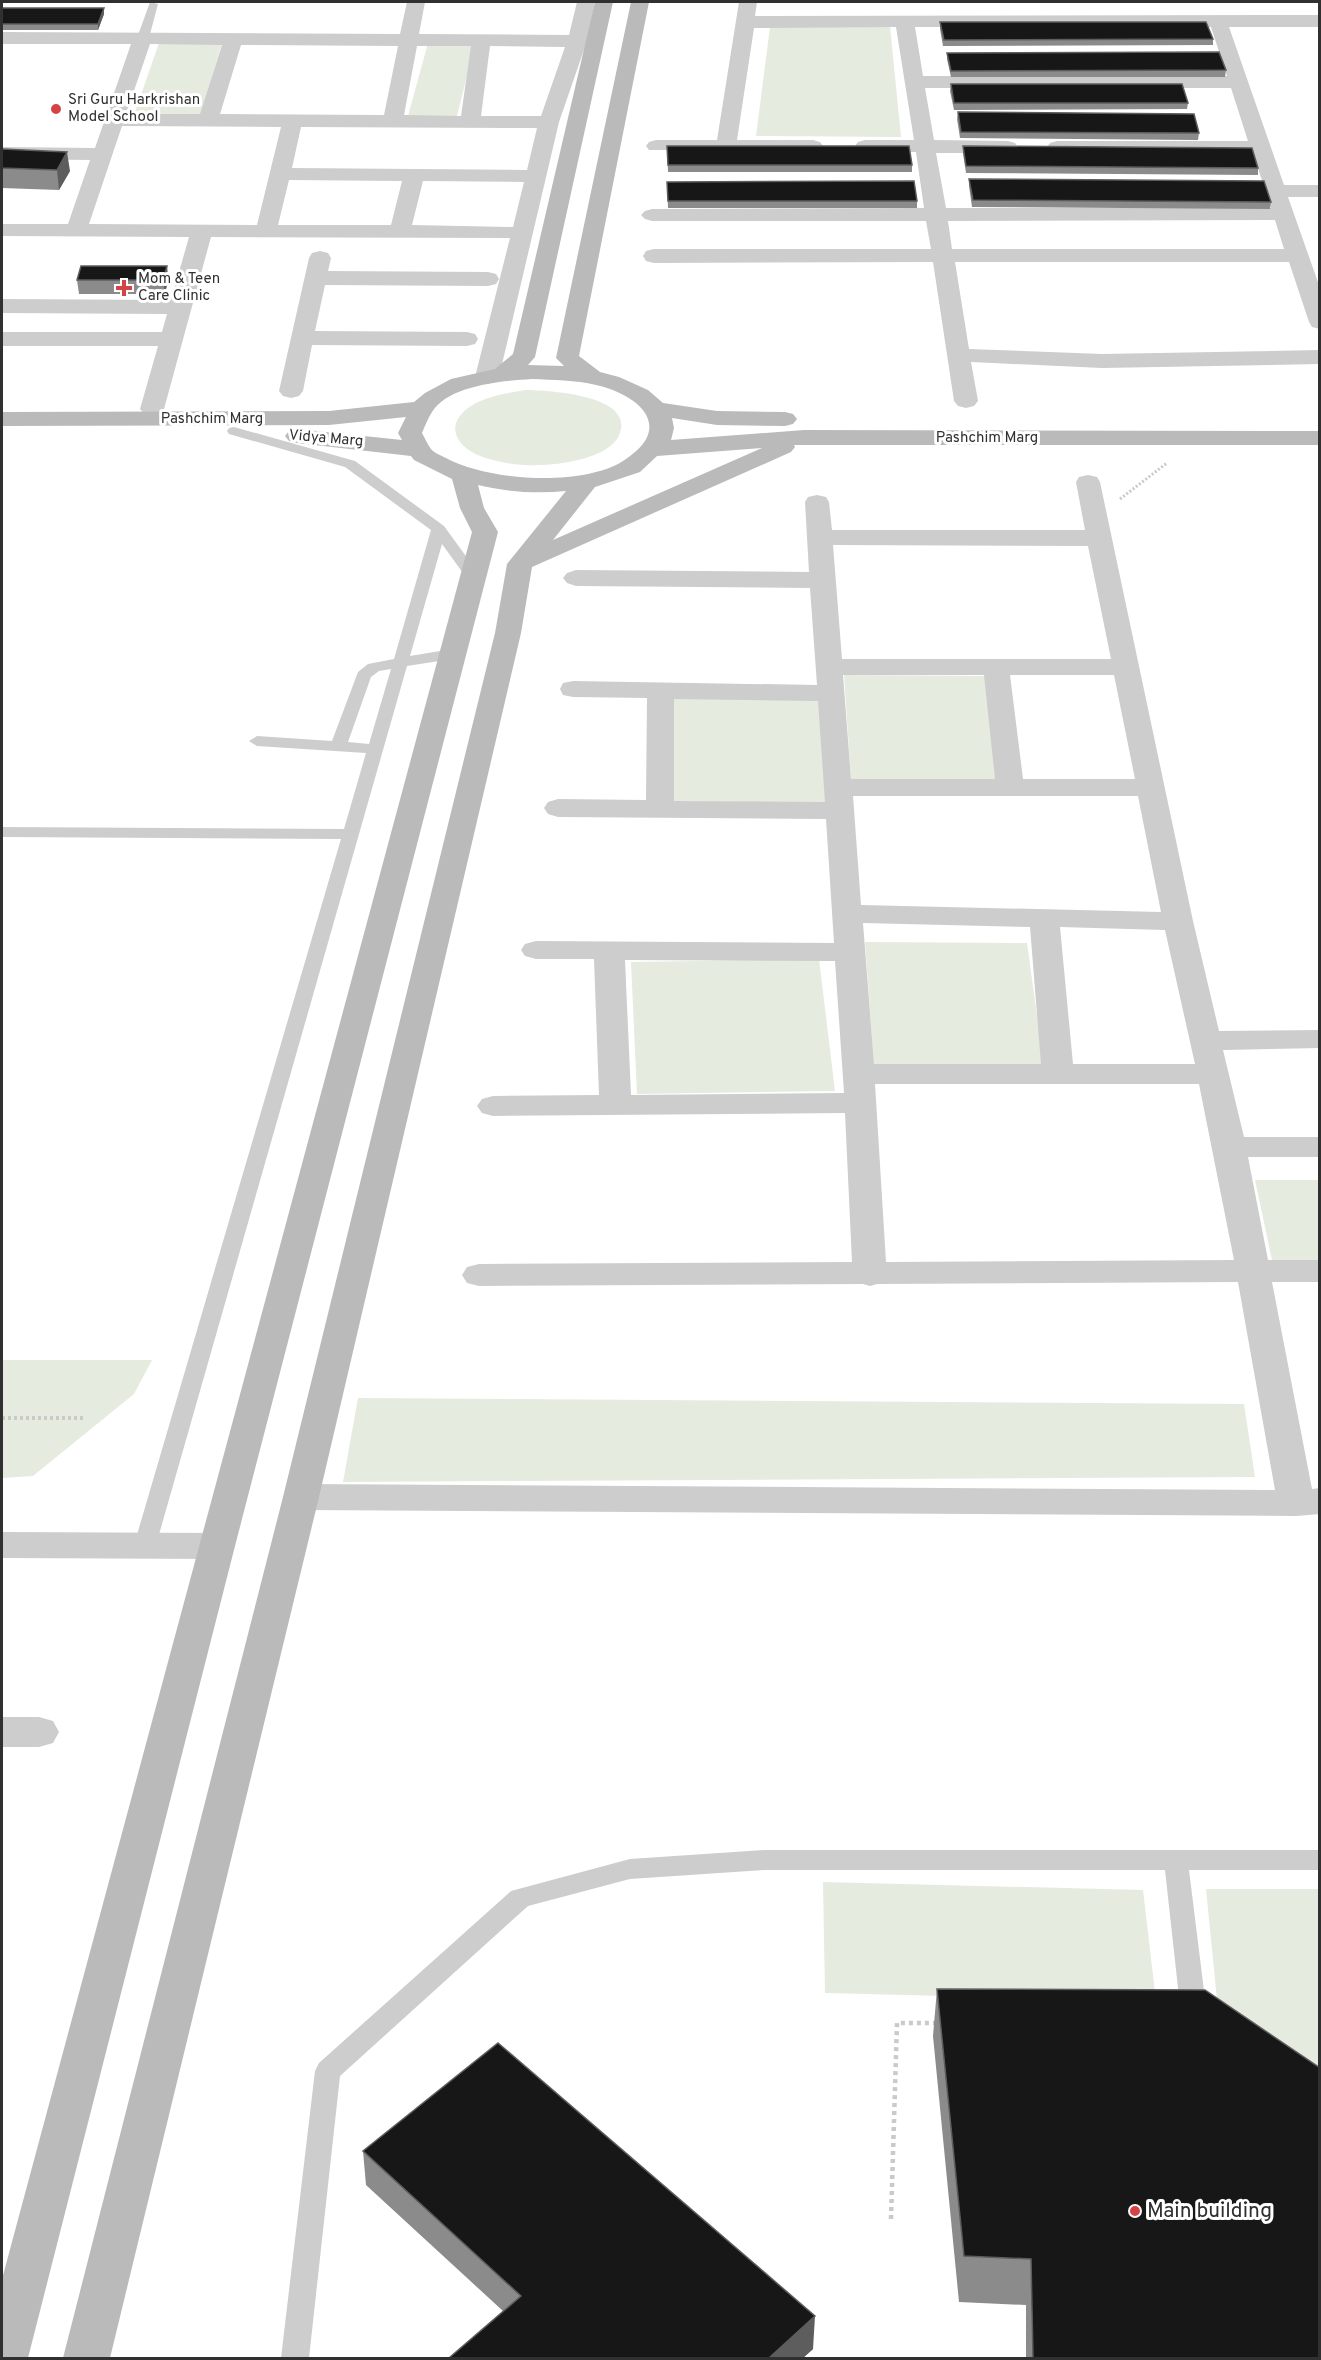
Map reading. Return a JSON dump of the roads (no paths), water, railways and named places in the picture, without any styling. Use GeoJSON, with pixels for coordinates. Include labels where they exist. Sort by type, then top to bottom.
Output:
{"type":"FeatureCollection","features":[{"type":"Feature","properties":{"kind":"main road"},"geometry":{"type":"LineString","coordinates":[[495,376],[524,357],[604,2]]}},
{"type":"Feature","properties":{"kind":"main road"},"geometry":{"type":"LineString","coordinates":[[592,377],[567,358],[640,2]]}},
{"type":"Feature","properties":{"kind":"main road"},"geometry":{"type":"LineString","coordinates":[[417,449],[412,439],[411,428],[414,418],[421,408],[446,391],[495,376],[532,372],[592,377],[637,393],[656,409],[663,422],[662,436],[654,449]]}},
{"type":"Feature","properties":{"kind":"main road","name":"Pashchim Marg"},"geometry":{"type":"LineString","coordinates":[[2,419],[329,418],[421,408]]}},
{"type":"Feature","properties":{"kind":"main road","name":"Pashchim Marg"},"geometry":{"type":"LineString","coordinates":[[656,409],[717,418],[1320,420]]}},
{"type":"Feature","properties":{"kind":"main road","name":"Pashchim Marg"},"geometry":{"type":"LineString","coordinates":[[2,432],[234,431]]}},
{"type":"Feature","properties":{"kind":"main road","name":"Vidya Marg"},"geometry":{"type":"LineString","coordinates":[[234,431],[367,442],[417,449],[437,465],[464,477],[513,485],[545,486],[586,482],[615,474],[638,463],[654,449]]}},
{"type":"Feature","properties":{"kind":"main road"},"geometry":{"type":"LineString","coordinates":[[520,564],[804,437]]}},
{"type":"Feature","properties":{"kind":"main road","name":"Pashchim Marg"},"geometry":{"type":"LineString","coordinates":[[654,449],[804,437],[1320,438]]}},
{"type":"Feature","properties":{"kind":"main road"},"geometry":{"type":"LineString","coordinates":[[4,2358],[216,1546],[485,532],[472,508],[464,477]]}},
{"type":"Feature","properties":{"kind":"main road"},"geometry":{"type":"LineString","coordinates":[[86,2358],[301,1497],[508,633],[520,564],[586,482]]}},
{"type":"Feature","properties":{"kind":"street"},"geometry":{"type":"LineString","coordinates":[[393,121],[416,2]]}},
{"type":"Feature","properties":{"kind":"street"},"geometry":{"type":"LineString","coordinates":[[495,376],[549,122],[576,41],[586,2]]}},
{"type":"Feature","properties":{"kind":"street"},"geometry":{"type":"LineString","coordinates":[[726,146],[748,2]]}},
{"type":"Feature","properties":{"kind":"street"},"geometry":{"type":"LineString","coordinates":[[1218,21],[1283,214],[1305,263],[1320,322]]}},
{"type":"Feature","properties":{"kind":"street"},"geometry":{"type":"LineString","coordinates":[[745,22],[1320,21]]}},
{"type":"Feature","properties":{"kind":"street"},"geometry":{"type":"LineString","coordinates":[[905,22],[966,401]]}},
{"type":"Feature","properties":{"kind":"street"},"geometry":{"type":"LineString","coordinates":[[2,38],[576,41]]}},
{"type":"Feature","properties":{"kind":"street"},"geometry":{"type":"LineString","coordinates":[[76,230],[143,38]]}},
{"type":"Feature","properties":{"kind":"street"},"geometry":{"type":"LineString","coordinates":[[208,120],[233,39]]}},
{"type":"Feature","properties":{"kind":"street"},"geometry":{"type":"LineString","coordinates":[[470,121],[481,40]]}},
{"type":"Feature","properties":{"kind":"street"},"geometry":{"type":"LineString","coordinates":[[915,82],[1239,82]]}},
{"type":"Feature","properties":{"kind":"street"},"geometry":{"type":"LineString","coordinates":[[115,120],[549,122]]}},
{"type":"Feature","properties":{"kind":"street"},"geometry":{"type":"LineString","coordinates":[[266,231],[293,120]]}},
{"type":"Feature","properties":{"kind":"street"},"geometry":{"type":"LineString","coordinates":[[656,146],[1260,147]]}},
{"type":"Feature","properties":{"kind":"street"},"geometry":{"type":"LineString","coordinates":[[2,153],[103,154]]}},
{"type":"Feature","properties":{"kind":"street"},"geometry":{"type":"LineString","coordinates":[[280,174],[536,176]]}},
{"type":"Feature","properties":{"kind":"street"},"geometry":{"type":"LineString","coordinates":[[400,231],[414,175]]}},
{"type":"Feature","properties":{"kind":"street"},"geometry":{"type":"LineString","coordinates":[[1276,191],[1320,191]]}},
{"type":"Feature","properties":{"kind":"street"},"geometry":{"type":"LineString","coordinates":[[651,215],[1283,214]]}},
{"type":"Feature","properties":{"kind":"street"},"geometry":{"type":"LineString","coordinates":[[2,230],[508,232]]}},
{"type":"Feature","properties":{"kind":"street"},"geometry":{"type":"LineString","coordinates":[[152,409],[202,230]]}},
{"type":"Feature","properties":{"kind":"street"},"geometry":{"type":"LineString","coordinates":[[291,391],[325,231]]}},
{"type":"Feature","properties":{"kind":"street"},"geometry":{"type":"LineString","coordinates":[[654,256],[943,255],[1305,263]]}},
{"type":"Feature","properties":{"kind":"street"},"geometry":{"type":"LineString","coordinates":[[316,278],[488,279]]}},
{"type":"Feature","properties":{"kind":"street"},"geometry":{"type":"LineString","coordinates":[[2,306],[181,307]]}},
{"type":"Feature","properties":{"kind":"street"},"geometry":{"type":"LineString","coordinates":[[302,338],[467,339]]}},
{"type":"Feature","properties":{"kind":"street"},"geometry":{"type":"LineString","coordinates":[[2,339],[171,339]]}},
{"type":"Feature","properties":{"kind":"street"},"geometry":{"type":"LineString","coordinates":[[959,356],[1102,361],[1320,357]]}},
{"type":"Feature","properties":{"kind":"street"},"geometry":{"type":"LineString","coordinates":[[301,1497],[1308,1502],[1252,1272],[1230,1147],[1178,921],[1088,482]]}},
{"type":"Feature","properties":{"kind":"street"},"geometry":{"type":"LineString","coordinates":[[817,501],[860,1088],[870,1275]]}},
{"type":"Feature","properties":{"kind":"street"},"geometry":{"type":"LineString","coordinates":[[819,537],[1098,528]]}},
{"type":"Feature","properties":{"kind":"street"},"geometry":{"type":"LineString","coordinates":[[576,578],[822,580]]}},
{"type":"Feature","properties":{"kind":"street"},"geometry":{"type":"LineString","coordinates":[[573,690],[661,691],[996,667],[1126,667]]}},
{"type":"Feature","properties":{"kind":"street"},"geometry":{"type":"LineString","coordinates":[[996,667],[1010,788]]}},
{"type":"Feature","properties":{"kind":"street"},"geometry":{"type":"LineString","coordinates":[[660,809],[661,691]]}},
{"type":"Feature","properties":{"kind":"street"},"geometry":{"type":"LineString","coordinates":[[558,808],[660,809],[1010,788],[1152,788]]}},
{"type":"Feature","properties":{"kind":"street"},"geometry":{"type":"LineString","coordinates":[[848,914],[1178,921]]}},
{"type":"Feature","properties":{"kind":"street"},"geometry":{"type":"LineString","coordinates":[[1044,918],[1058,1074]]}},
{"type":"Feature","properties":{"kind":"street"},"geometry":{"type":"LineString","coordinates":[[536,950],[850,952]]}},
{"type":"Feature","properties":{"kind":"street"},"geometry":{"type":"LineString","coordinates":[[609,950],[615,1105]]}},
{"type":"Feature","properties":{"kind":"street"},"geometry":{"type":"LineString","coordinates":[[1205,1041],[1320,1039]]}},
{"type":"Feature","properties":{"kind":"street"},"geometry":{"type":"LineString","coordinates":[[494,1106],[615,1105],[1058,1074],[1212,1074]]}},
{"type":"Feature","properties":{"kind":"street"},"geometry":{"type":"LineString","coordinates":[[1230,1147],[1320,1147]]}},
{"type":"Feature","properties":{"kind":"street"},"geometry":{"type":"LineString","coordinates":[[479,1275],[870,1275],[1320,1271]]}},
{"type":"Feature","properties":{"kind":"street"},"geometry":{"type":"LineString","coordinates":[[2,1545],[216,1546]]}},
{"type":"Feature","properties":{"kind":"lane"},"geometry":{"type":"LineString","coordinates":[[143,38],[153,4]]}},
{"type":"Feature","properties":{"kind":"lane"},"geometry":{"type":"LineString","coordinates":[[234,431],[350,464],[439,529],[473,577]]}},
{"type":"Feature","properties":{"kind":"lane"},"geometry":{"type":"LineString","coordinates":[[145,1545],[439,529]]}},
{"type":"Feature","properties":{"kind":"lane"},"geometry":{"type":"LineString","coordinates":[[338,746],[364,675],[374,667],[400,664],[427,656],[452,654]]}},
{"type":"Feature","properties":{"kind":"lane"},"geometry":{"type":"LineString","coordinates":[[257,741],[375,749]]}},
{"type":"Feature","properties":{"kind":"lane"},"geometry":{"type":"LineString","coordinates":[[2,832],[351,834]]}},
{"type":"Feature","properties":{"kind":"lane"},"geometry":{"type":"LineString","coordinates":[[295,2358],[328,2071],[520,1899],[630,1869],[765,1860],[1320,1860]]}},
{"type":"Feature","properties":{"kind":"lane"},"geometry":{"type":"LineString","coordinates":[[1176,1860],[1194,2023],[1214,2036]]}},
{"type":"Feature","properties":{"kind":"place","name":"Sri Guru Harkrishan Model School"},"geometry":{"type":"Point","coordinates":[56,109]}},
{"type":"Feature","properties":{"kind":"place","name":"Mom & Teen Care Clinic"},"geometry":{"type":"Point","coordinates":[124,288]}},
{"type":"Feature","properties":{"kind":"place","name":"Main building"},"geometry":{"type":"Point","coordinates":[1135,2211]}}]}
